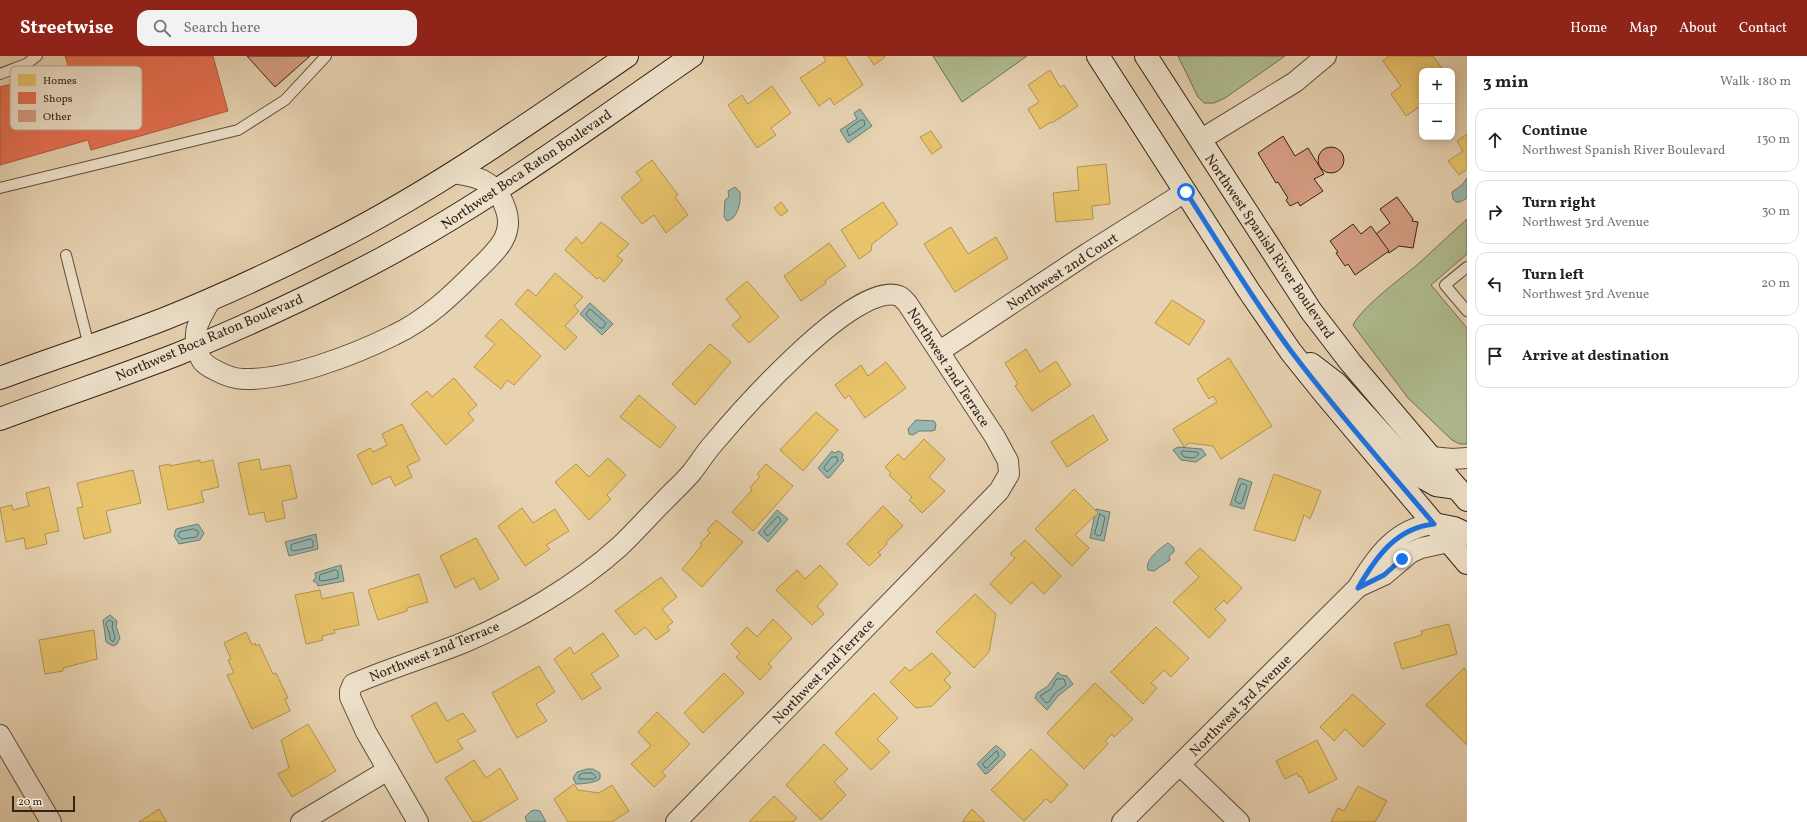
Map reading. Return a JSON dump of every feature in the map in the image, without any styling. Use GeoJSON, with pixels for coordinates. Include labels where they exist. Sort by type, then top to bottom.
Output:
{"type":"FeatureCollection","features":[{"type":"Feature","properties":{"kind":"street"},"geometry":{"type":"LineString","coordinates":[[0,378],[163,319],[250,282],[334,241],[417,196],[497,146],[627,56]]}},
{"type":"Feature","properties":{"kind":"street","name":"Northwest Boca Raton Boulevard"},"geometry":{"type":"LineString","coordinates":[[0,419],[196,346],[265,317],[352,275],[436,228],[497,190],[692,56]]}},
{"type":"Feature","properties":{"kind":"street"},"geometry":{"type":"LineString","coordinates":[[1098,56],[1249,291],[1286,345],[1324,393],[1434,524],[1458,538],[1467,563]]}},
{"type":"Feature","properties":{"kind":"street","name":"Northwest Spanish River Boulevard"},"geometry":{"type":"LineString","coordinates":[[1146,56],[1310,311],[1431,457],[1464,492]]}},
{"type":"Feature","properties":{"kind":"street"},"geometry":{"type":"LineString","coordinates":[[1200,140],[1295,82],[1326,56]]}},
{"type":"Feature","properties":{"kind":"street"},"geometry":{"type":"LineString","coordinates":[[212,298],[200,317],[195,332],[196,346],[206,366],[225,375],[243,379],[268,377],[306,369],[339,358],[395,335],[422,320],[440,305],[497,250],[506,237],[508,229],[507,213],[497,190],[485,181],[474,176],[454,173]]}},
{"type":"Feature","properties":{"kind":"street","name":"Northwest 2nd Court"},"geometry":{"type":"LineString","coordinates":[[940,351],[1088,253],[1186,192]]}},
{"type":"Feature","properties":{"kind":"street","name":"Northwest 2nd Terrace"},"geometry":{"type":"LineString","coordinates":[[388,770],[366,732],[350,697],[351,687],[354,684],[465,642],[514,618],[572,583],[618,548],[691,473],[712,445],[773,378],[813,340],[848,312],[874,299],[886,295],[899,296],[907,303],[940,351],[1008,461],[1009,474],[999,491],[676,822]]}},
{"type":"Feature","properties":{"kind":"street"},"geometry":{"type":"LineString","coordinates":[[1286,345],[1337,384],[1420,476],[1436,484],[1464,492]]}},
{"type":"Feature","properties":{"kind":"street"},"geometry":{"type":"LineString","coordinates":[[1431,457],[1452,459],[1467,458]]}},
{"type":"Feature","properties":{"kind":"street","name":"Northwest 3rd Avenue"},"geometry":{"type":"LineString","coordinates":[[1122,822],[1358,588],[1373,562],[1402,535],[1415,528],[1434,524]]}},
{"type":"Feature","properties":{"kind":"street","name":"Northwest 3rd Avenue"},"geometry":{"type":"LineString","coordinates":[[1358,588],[1384,575],[1410,553],[1421,548],[1458,538]]}},
{"type":"Feature","properties":{"kind":"street"},"geometry":{"type":"LineString","coordinates":[[0,735],[51,822]]}},
{"type":"Feature","properties":{"kind":"street"},"geometry":{"type":"LineString","coordinates":[[1180,765],[1239,822]]}},
{"type":"Feature","properties":{"kind":"street"},"geometry":{"type":"LineString","coordinates":[[301,822],[388,770],[418,822]]}},
{"type":"Feature","properties":{"kind":"lane"},"geometry":{"type":"LineString","coordinates":[[21,66],[37,56]]}},
{"type":"Feature","properties":{"kind":"lane"},"geometry":{"type":"LineString","coordinates":[[0,188],[238,130],[285,100],[326,56]]}},
{"type":"Feature","properties":{"kind":"lane"},"geometry":{"type":"LineString","coordinates":[[0,74],[10,70]]}},
{"type":"Feature","properties":{"kind":"lane"},"geometry":{"type":"LineString","coordinates":[[66,255],[89,346]]}},
{"type":"Feature","properties":{"kind":"lane"},"geometry":{"type":"LineString","coordinates":[[1467,266],[1445,285],[1467,311]]}},
{"type":"Feature","properties":{"kind":"green space"},"geometry":{"type":"Polygon","coordinates":[[[933,56],[1027,56],[962,102],[933,56]]]}},
{"type":"Feature","properties":{"kind":"green space"},"geometry":{"type":"Polygon","coordinates":[[[1178,56],[1285,56],[1225,98],[1214,103],[1204,103],[1198,97],[1178,56]]]}},
{"type":"Feature","properties":{"kind":"green space"},"geometry":{"type":"Polygon","coordinates":[[[1467,219],[1467,254],[1431,285],[1467,328],[1467,444],[1460,444],[1452,440],[1408,398],[1353,325],[1364,310],[1417,265],[1467,219]]]}},
{"type":"Feature","properties":{"kind":"water"},"geometry":{"type":"Polygon","coordinates":[[[860,109],[872,126],[848,143],[840,130],[857,119],[854,113],[860,109]]]}},
{"type":"Feature","properties":{"kind":"water"},"geometry":{"type":"Polygon","coordinates":[[[1467,178],[1467,198],[1460,202],[1456,202],[1453,199],[1452,192],[1462,185],[1467,178]]]}},
{"type":"Feature","properties":{"kind":"water"},"geometry":{"type":"Polygon","coordinates":[[[735,187],[740,192],[738,210],[731,220],[727,221],[724,217],[725,200],[729,197],[728,191],[735,187]]]}},
{"type":"Feature","properties":{"kind":"water"},"geometry":{"type":"Polygon","coordinates":[[[590,303],[613,324],[602,335],[580,314],[590,303]]]}},
{"type":"Feature","properties":{"kind":"water"},"geometry":{"type":"Polygon","coordinates":[[[916,420],[934,421],[936,424],[935,430],[919,431],[913,435],[909,434],[908,429],[916,420]]]}},
{"type":"Feature","properties":{"kind":"water"},"geometry":{"type":"Polygon","coordinates":[[[1178,447],[1202,449],[1206,455],[1196,462],[1181,460],[1173,450],[1178,447]]]}},
{"type":"Feature","properties":{"kind":"water"},"geometry":{"type":"Polygon","coordinates":[[[832,451],[834,453],[839,451],[843,454],[842,458],[844,460],[830,477],[827,478],[818,468],[832,451]]]}},
{"type":"Feature","properties":{"kind":"water"},"geometry":{"type":"Polygon","coordinates":[[[1239,478],[1252,482],[1244,509],[1230,505],[1239,478]]]}},
{"type":"Feature","properties":{"kind":"water"},"geometry":{"type":"Polygon","coordinates":[[[1096,509],[1110,512],[1104,541],[1090,538],[1096,509]]]}},
{"type":"Feature","properties":{"kind":"water"},"geometry":{"type":"Polygon","coordinates":[[[777,510],[788,519],[768,542],[758,533],[777,510]]]}},
{"type":"Feature","properties":{"kind":"water"},"geometry":{"type":"Polygon","coordinates":[[[198,524],[204,533],[200,540],[179,544],[174,536],[176,529],[198,524]]]}},
{"type":"Feature","properties":{"kind":"water"},"geometry":{"type":"Polygon","coordinates":[[[316,534],[318,549],[289,556],[285,542],[316,534]]]}},
{"type":"Feature","properties":{"kind":"water"},"geometry":{"type":"Polygon","coordinates":[[[1168,543],[1174,548],[1174,552],[1169,556],[1170,560],[1154,571],[1148,570],[1147,566],[1150,559],[1157,551],[1168,543]]]}},
{"type":"Feature","properties":{"kind":"water"},"geometry":{"type":"Polygon","coordinates":[[[341,565],[344,581],[318,586],[317,583],[313,581],[316,577],[315,573],[341,565]]]}},
{"type":"Feature","properties":{"kind":"water"},"geometry":{"type":"Polygon","coordinates":[[[110,615],[117,621],[116,626],[120,638],[117,644],[113,646],[106,642],[103,620],[110,615]]]}},
{"type":"Feature","properties":{"kind":"water"},"geometry":{"type":"Polygon","coordinates":[[[1058,672],[1061,675],[1067,676],[1073,684],[1058,696],[1047,710],[1035,698],[1037,693],[1048,686],[1058,672]]]}},
{"type":"Feature","properties":{"kind":"water"},"geometry":{"type":"Polygon","coordinates":[[[995,746],[1005,753],[1005,756],[988,773],[985,774],[977,764],[995,746]]]}},
{"type":"Feature","properties":{"kind":"water"},"geometry":{"type":"Polygon","coordinates":[[[593,769],[600,773],[600,779],[592,782],[576,784],[573,778],[577,772],[593,769]]]}},
{"type":"Feature","properties":{"kind":"water"},"geometry":{"type":"Polygon","coordinates":[[[531,811],[540,811],[546,822],[527,822],[525,817],[531,811]]]}},
{"type":"Feature","properties":{"kind":"building: Homes"},"geometry":{"type":"Polygon","coordinates":[[[823,56],[845,56],[863,85],[834,105],[830,98],[819,106],[800,78],[826,61],[823,56]]]}},
{"type":"Feature","properties":{"kind":"building: Homes"},"geometry":{"type":"Polygon","coordinates":[[[868,56],[884,56],[885,57],[874,65],[868,56]]]}},
{"type":"Feature","properties":{"kind":"building: Homes"},"geometry":{"type":"Polygon","coordinates":[[[1389,56],[1433,56],[1442,68],[1419,68],[1419,107],[1406,116],[1391,94],[1401,86],[1383,61],[1389,56]]]}},
{"type":"Feature","properties":{"kind":"building: Homes"},"geometry":{"type":"Polygon","coordinates":[[[1050,70],[1060,87],[1064,85],[1078,106],[1040,129],[1028,109],[1039,102],[1028,85],[1050,70]]]}},
{"type":"Feature","properties":{"kind":"building: Homes"},"geometry":{"type":"Polygon","coordinates":[[[772,86],[791,113],[771,128],[776,135],[757,148],[728,105],[742,95],[748,104],[772,86]]]}},
{"type":"Feature","properties":{"kind":"building: Homes"},"geometry":{"type":"Polygon","coordinates":[[[931,131],[942,147],[932,154],[920,137],[931,131]]]}},
{"type":"Feature","properties":{"kind":"building: Homes"},"geometry":{"type":"Polygon","coordinates":[[[1467,134],[1467,169],[1459,175],[1448,161],[1463,151],[1457,141],[1467,134]]]}},
{"type":"Feature","properties":{"kind":"building: Homes"},"geometry":{"type":"Polygon","coordinates":[[[652,160],[678,195],[675,197],[688,215],[666,233],[654,215],[642,224],[621,197],[642,180],[636,172],[652,160]]]}},
{"type":"Feature","properties":{"kind":"building: Homes"},"geometry":{"type":"Polygon","coordinates":[[[1106,164],[1110,204],[1092,206],[1093,219],[1056,222],[1053,193],[1079,190],[1077,167],[1106,164]]]}},
{"type":"Feature","properties":{"kind":"building: Homes"},"geometry":{"type":"Polygon","coordinates":[[[781,202],[788,211],[781,216],[774,208],[781,202]]]}},
{"type":"Feature","properties":{"kind":"building: Homes"},"geometry":{"type":"Polygon","coordinates":[[[883,202],[898,224],[872,244],[871,251],[859,259],[841,230],[883,202]]]}},
{"type":"Feature","properties":{"kind":"building: Homes"},"geometry":{"type":"Polygon","coordinates":[[[601,222],[629,244],[617,256],[623,260],[604,282],[599,277],[597,279],[565,250],[576,237],[582,244],[601,222]]]}},
{"type":"Feature","properties":{"kind":"building: Homes"},"geometry":{"type":"Polygon","coordinates":[[[951,227],[968,254],[996,237],[1008,258],[955,292],[924,244],[951,227]]]}},
{"type":"Feature","properties":{"kind":"building: Homes"},"geometry":{"type":"Polygon","coordinates":[[[829,243],[846,266],[801,301],[784,276],[829,243]]]}},
{"type":"Feature","properties":{"kind":"building: Homes"},"geometry":{"type":"Polygon","coordinates":[[[555,273],[583,297],[574,306],[579,311],[565,326],[577,337],[565,350],[515,304],[528,289],[536,296],[555,273]]]}},
{"type":"Feature","properties":{"kind":"building: Homes"},"geometry":{"type":"Polygon","coordinates":[[[747,281],[779,317],[749,343],[732,325],[741,317],[726,299],[747,281]]]}},
{"type":"Feature","properties":{"kind":"building: Homes"},"geometry":{"type":"Polygon","coordinates":[[[1172,300],[1205,321],[1189,345],[1155,323],[1172,300]]]}},
{"type":"Feature","properties":{"kind":"building: Homes"},"geometry":{"type":"Polygon","coordinates":[[[501,319],[541,356],[514,385],[507,380],[501,389],[474,367],[495,344],[485,336],[501,319]]]}},
{"type":"Feature","properties":{"kind":"building: Homes"},"geometry":{"type":"Polygon","coordinates":[[[710,344],[731,362],[695,405],[672,384],[710,344]]]}},
{"type":"Feature","properties":{"kind":"building: Homes"},"geometry":{"type":"Polygon","coordinates":[[[1026,349],[1040,372],[1056,361],[1071,385],[1032,411],[1015,386],[1018,384],[1005,363],[1026,349]]]}},
{"type":"Feature","properties":{"kind":"building: Homes"},"geometry":{"type":"Polygon","coordinates":[[[1229,358],[1272,426],[1221,459],[1213,446],[1189,443],[1184,447],[1173,429],[1217,402],[1213,396],[1209,399],[1197,379],[1229,358]]]}},
{"type":"Feature","properties":{"kind":"building: Homes"},"geometry":{"type":"Polygon","coordinates":[[[886,362],[906,388],[865,418],[849,395],[845,399],[835,385],[861,365],[868,376],[886,362]]]}},
{"type":"Feature","properties":{"kind":"building: Homes"},"geometry":{"type":"Polygon","coordinates":[[[454,378],[477,405],[468,413],[474,420],[446,445],[411,404],[427,391],[432,397],[454,378]]]}},
{"type":"Feature","properties":{"kind":"building: Homes"},"geometry":{"type":"Polygon","coordinates":[[[639,395],[676,427],[660,448],[620,417],[639,395]]]}},
{"type":"Feature","properties":{"kind":"building: Homes"},"geometry":{"type":"Polygon","coordinates":[[[816,412],[838,430],[803,471],[780,450],[816,412]]]}},
{"type":"Feature","properties":{"kind":"building: Homes"},"geometry":{"type":"Polygon","coordinates":[[[1093,415],[1108,440],[1067,467],[1051,442],[1093,415]]]}},
{"type":"Feature","properties":{"kind":"building: Homes"},"geometry":{"type":"Polygon","coordinates":[[[402,424],[420,460],[407,466],[412,477],[395,486],[390,476],[372,485],[357,455],[370,448],[373,452],[387,445],[382,434],[402,424]]]}},
{"type":"Feature","properties":{"kind":"building: Homes"},"geometry":{"type":"Polygon","coordinates":[[[924,439],[945,459],[929,477],[945,491],[922,513],[909,500],[912,497],[889,475],[891,473],[885,467],[898,454],[904,460],[924,439]]]}},
{"type":"Feature","properties":{"kind":"building: Homes"},"geometry":{"type":"Polygon","coordinates":[[[608,458],[626,475],[607,495],[611,499],[589,520],[555,482],[576,464],[589,477],[608,458]]]}},
{"type":"Feature","properties":{"kind":"building: Homes"},"geometry":{"type":"Polygon","coordinates":[[[259,459],[261,470],[290,465],[297,498],[282,501],[285,518],[266,522],[264,512],[249,515],[238,463],[259,459]]]}},
{"type":"Feature","properties":{"kind":"building: Homes"},"geometry":{"type":"Polygon","coordinates":[[[200,460],[200,463],[213,460],[219,487],[201,491],[204,502],[168,510],[159,466],[170,464],[170,466],[200,460]]]}},
{"type":"Feature","properties":{"kind":"building: Homes"},"geometry":{"type":"Polygon","coordinates":[[[766,464],[793,486],[753,531],[732,512],[752,490],[750,488],[760,476],[757,474],[766,464]]]}},
{"type":"Feature","properties":{"kind":"building: Homes"},"geometry":{"type":"Polygon","coordinates":[[[133,470],[141,503],[106,511],[111,532],[84,539],[77,508],[83,507],[77,483],[133,470]]]}},
{"type":"Feature","properties":{"kind":"building: Homes"},"geometry":{"type":"Polygon","coordinates":[[[1274,474],[1321,491],[1310,519],[1304,515],[1295,541],[1254,530],[1274,474]]]}},
{"type":"Feature","properties":{"kind":"building: Homes"},"geometry":{"type":"Polygon","coordinates":[[[49,487],[59,531],[45,534],[47,544],[26,549],[24,538],[6,542],[0,508],[12,505],[13,510],[29,506],[26,493],[49,487]]]}},
{"type":"Feature","properties":{"kind":"building: Homes"},"geometry":{"type":"Polygon","coordinates":[[[1074,489],[1098,513],[1075,535],[1089,548],[1072,566],[1035,529],[1074,489]]]}},
{"type":"Feature","properties":{"kind":"building: Homes"},"geometry":{"type":"Polygon","coordinates":[[[883,506],[903,526],[886,542],[887,544],[878,553],[881,555],[869,566],[847,544],[883,506]]]}},
{"type":"Feature","properties":{"kind":"building: Homes"},"geometry":{"type":"Polygon","coordinates":[[[522,508],[533,523],[555,509],[569,531],[546,545],[550,549],[525,566],[498,526],[522,508]]]}},
{"type":"Feature","properties":{"kind":"building: Homes"},"geometry":{"type":"Polygon","coordinates":[[[716,520],[743,542],[702,587],[682,569],[702,545],[700,543],[710,533],[707,530],[716,520]]]}},
{"type":"Feature","properties":{"kind":"building: Homes"},"geometry":{"type":"Polygon","coordinates":[[[476,538],[499,579],[480,590],[474,578],[455,588],[440,556],[476,538]]]}},
{"type":"Feature","properties":{"kind":"building: Homes"},"geometry":{"type":"Polygon","coordinates":[[[1025,540],[1061,576],[1044,594],[1032,582],[1011,604],[990,584],[1015,558],[1010,554],[1025,540]]]}},
{"type":"Feature","properties":{"kind":"building: Homes"},"geometry":{"type":"Polygon","coordinates":[[[1200,548],[1242,588],[1227,604],[1224,600],[1215,609],[1226,620],[1209,638],[1173,602],[1199,577],[1185,563],[1200,548]]]}},
{"type":"Feature","properties":{"kind":"building: Homes"},"geometry":{"type":"Polygon","coordinates":[[[820,565],[838,584],[817,606],[824,614],[812,625],[776,590],[797,570],[805,579],[820,565]]]}},
{"type":"Feature","properties":{"kind":"building: Homes"},"geometry":{"type":"Polygon","coordinates":[[[419,574],[428,602],[407,608],[407,611],[378,620],[368,590],[419,574]]]}},
{"type":"Feature","properties":{"kind":"building: Homes"},"geometry":{"type":"Polygon","coordinates":[[[661,577],[677,597],[662,609],[673,622],[667,627],[670,630],[656,640],[645,627],[635,635],[615,611],[661,577]]]}},
{"type":"Feature","properties":{"kind":"building: Homes"},"geometry":{"type":"Polygon","coordinates":[[[320,590],[322,599],[353,592],[359,625],[334,630],[335,633],[322,636],[323,640],[306,644],[295,595],[320,590]]]}},
{"type":"Feature","properties":{"kind":"building: Homes"},"geometry":{"type":"Polygon","coordinates":[[[975,594],[996,614],[989,652],[974,668],[936,632],[975,594]]]}},
{"type":"Feature","properties":{"kind":"building: Homes"},"geometry":{"type":"Polygon","coordinates":[[[773,619],[792,638],[768,664],[772,667],[760,680],[736,657],[740,653],[731,644],[747,627],[757,637],[773,619]]]}},
{"type":"Feature","properties":{"kind":"building: Homes"},"geometry":{"type":"Polygon","coordinates":[[[1449,624],[1457,654],[1402,669],[1394,643],[1422,635],[1421,631],[1449,624]]]}},
{"type":"Feature","properties":{"kind":"building: Homes"},"geometry":{"type":"Polygon","coordinates":[[[1156,627],[1189,658],[1171,677],[1164,670],[1151,683],[1157,688],[1143,704],[1111,672],[1156,627]]]}},
{"type":"Feature","properties":{"kind":"building: Homes"},"geometry":{"type":"Polygon","coordinates":[[[94,630],[97,659],[63,668],[63,671],[45,674],[39,640],[94,630]]]}},
{"type":"Feature","properties":{"kind":"building: Homes"},"geometry":{"type":"Polygon","coordinates":[[[246,632],[252,645],[255,643],[256,646],[259,644],[273,674],[276,673],[288,698],[285,699],[290,711],[252,729],[227,675],[234,673],[228,660],[231,659],[224,643],[246,632]]]}},
{"type":"Feature","properties":{"kind":"building: Homes"},"geometry":{"type":"Polygon","coordinates":[[[603,633],[619,656],[591,674],[601,688],[582,700],[554,659],[570,647],[574,654],[603,633]]]}},
{"type":"Feature","properties":{"kind":"building: Homes"},"geometry":{"type":"Polygon","coordinates":[[[932,653],[951,673],[944,680],[951,687],[932,706],[916,708],[890,682],[905,667],[910,671],[932,653]]]}},
{"type":"Feature","properties":{"kind":"building: Homes"},"geometry":{"type":"Polygon","coordinates":[[[539,666],[555,692],[536,704],[547,721],[517,738],[492,693],[539,666]]]}},
{"type":"Feature","properties":{"kind":"building: Homes"},"geometry":{"type":"Polygon","coordinates":[[[1464,668],[1467,672],[1467,745],[1426,705],[1464,668]]]}},
{"type":"Feature","properties":{"kind":"building: Homes"},"geometry":{"type":"Polygon","coordinates":[[[724,673],[744,693],[703,733],[684,713],[724,673]]]}},
{"type":"Feature","properties":{"kind":"building: Homes"},"geometry":{"type":"Polygon","coordinates":[[[1095,683],[1133,719],[1114,737],[1112,734],[1105,741],[1108,744],[1084,769],[1047,733],[1095,683]]]}},
{"type":"Feature","properties":{"kind":"building: Homes"},"geometry":{"type":"Polygon","coordinates":[[[874,693],[898,718],[877,739],[890,752],[871,770],[835,733],[874,693]]]}},
{"type":"Feature","properties":{"kind":"building: Homes"},"geometry":{"type":"Polygon","coordinates":[[[1353,694],[1385,724],[1363,747],[1345,729],[1334,741],[1320,727],[1353,694]]]}},
{"type":"Feature","properties":{"kind":"building: Homes"},"geometry":{"type":"Polygon","coordinates":[[[436,702],[447,721],[463,713],[476,731],[457,740],[463,749],[436,763],[411,716],[436,702]]]}},
{"type":"Feature","properties":{"kind":"building: Homes"},"geometry":{"type":"Polygon","coordinates":[[[657,712],[690,744],[662,772],[666,776],[654,787],[631,764],[651,746],[638,732],[657,712]]]}},
{"type":"Feature","properties":{"kind":"building: Homes"},"geometry":{"type":"Polygon","coordinates":[[[308,724],[336,771],[292,797],[278,774],[289,768],[281,740],[308,724]]]}},
{"type":"Feature","properties":{"kind":"building: Homes"},"geometry":{"type":"Polygon","coordinates":[[[1317,740],[1337,779],[1309,793],[1301,776],[1299,777],[1297,773],[1285,779],[1276,761],[1317,740]]]}},
{"type":"Feature","properties":{"kind":"building: Homes"},"geometry":{"type":"Polygon","coordinates":[[[824,744],[848,769],[834,782],[846,795],[821,820],[786,785],[824,744]]]}},
{"type":"Feature","properties":{"kind":"building: Homes"},"geometry":{"type":"Polygon","coordinates":[[[1031,749],[1068,785],[1051,803],[1046,799],[1024,821],[991,790],[1031,749]]]}},
{"type":"Feature","properties":{"kind":"building: Homes"},"geometry":{"type":"Polygon","coordinates":[[[474,760],[486,778],[500,768],[518,799],[480,822],[473,822],[445,778],[474,760]]]}},
{"type":"Feature","properties":{"kind":"building: Homes"},"geometry":{"type":"Polygon","coordinates":[[[574,784],[578,790],[599,793],[612,785],[629,811],[612,822],[568,822],[554,799],[574,784]]]}},
{"type":"Feature","properties":{"kind":"building: Homes"},"geometry":{"type":"Polygon","coordinates":[[[1358,786],[1387,801],[1375,822],[1331,822],[1338,808],[1344,811],[1358,786]]]}},
{"type":"Feature","properties":{"kind":"building: Homes"},"geometry":{"type":"Polygon","coordinates":[[[774,796],[797,818],[793,822],[749,822],[774,796]]]}},
{"type":"Feature","properties":{"kind":"building: Homes"},"geometry":{"type":"Polygon","coordinates":[[[159,809],[167,822],[139,822],[159,809]]]}},
{"type":"Feature","properties":{"kind":"building: Homes"},"geometry":{"type":"Polygon","coordinates":[[[972,809],[985,822],[962,822],[972,809]]]}},
{"type":"Feature","properties":{"kind":"building: Shops"},"geometry":{"type":"Polygon","coordinates":[[[65,56],[213,56],[228,111],[91,150],[88,140],[0,165],[0,87],[10,84],[10,130],[142,130],[142,66],[68,66],[65,56]]]}},
{"type":"Feature","properties":{"kind":"building: Other"},"geometry":{"type":"Polygon","coordinates":[[[247,56],[310,56],[275,87],[247,56]]]}},
{"type":"Feature","properties":{"kind":"building: Other"},"geometry":{"type":"Polygon","coordinates":[[[1283,136],[1295,156],[1308,148],[1324,174],[1314,179],[1323,191],[1300,206],[1298,202],[1290,206],[1286,200],[1288,198],[1278,182],[1276,183],[1258,153],[1283,136]]]}},
{"type":"Feature","properties":{"kind":"building: Other"},"geometry":{"type":"Polygon","coordinates":[[[1331,147],[1340,151],[1344,160],[1340,169],[1331,173],[1322,169],[1318,160],[1322,151],[1331,147]]]}},
{"type":"Feature","properties":{"kind":"building: Other"},"geometry":{"type":"Polygon","coordinates":[[[1397,197],[1413,219],[1412,221],[1418,222],[1413,248],[1399,246],[1389,253],[1376,234],[1390,223],[1380,209],[1397,197]]]}},
{"type":"Feature","properties":{"kind":"building: Other"},"geometry":{"type":"Polygon","coordinates":[[[1353,224],[1361,234],[1371,226],[1389,251],[1355,275],[1348,264],[1345,266],[1336,253],[1338,252],[1330,241],[1353,224]]]}},
{"type":"Feature","properties":{"kind":"route"},"geometry":{"type":"LineString","coordinates":[[1186,192],[1249,291],[1291,352],[1434,524],[1408,530],[1390,545],[1373,562],[1358,588],[1384,575],[1402,559]]}}]}
